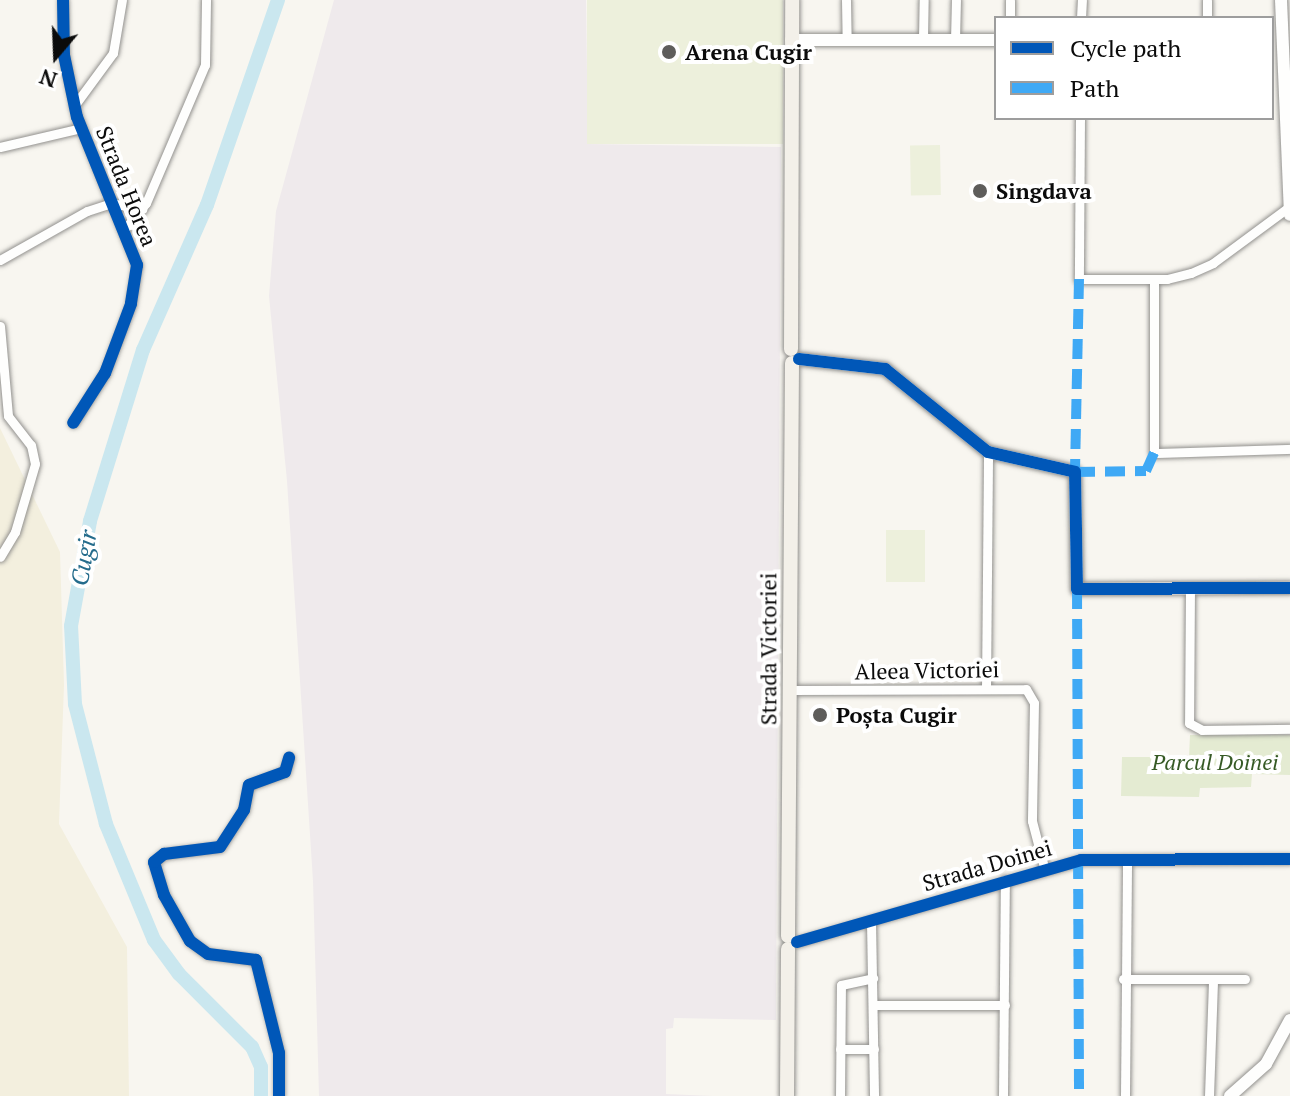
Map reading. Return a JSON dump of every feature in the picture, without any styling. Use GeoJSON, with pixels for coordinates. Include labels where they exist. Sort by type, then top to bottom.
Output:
{"type":"FeatureCollection","features":[{"type":"Feature","properties":{"kind":"main road","name":"Strada Victoriei"},"geometry":{"type":"LineString","coordinates":[[787,1096],[791,942],[794,357],[792,0]]}},
{"type":"Feature","properties":{"kind":"street","name":"Strada Horea"},"geometry":{"type":"LineString","coordinates":[[63,0],[64,55],[74,106],[137,265],[131,304],[105,373],[73,423]]}},
{"type":"Feature","properties":{"kind":"street"},"geometry":{"type":"LineString","coordinates":[[74,106],[113,53],[122,0]]}},
{"type":"Feature","properties":{"kind":"street"},"geometry":{"type":"LineString","coordinates":[[124,230],[142,209],[205,65],[206,0]]}},
{"type":"Feature","properties":{"kind":"street"},"geometry":{"type":"LineString","coordinates":[[846,0],[847,39]]}},
{"type":"Feature","properties":{"kind":"street"},"geometry":{"type":"LineString","coordinates":[[923,39],[924,0]]}},
{"type":"Feature","properties":{"kind":"street"},"geometry":{"type":"LineString","coordinates":[[955,40],[956,0]]}},
{"type":"Feature","properties":{"kind":"street"},"geometry":{"type":"LineString","coordinates":[[1281,0],[1290,215]]}},
{"type":"Feature","properties":{"kind":"street"},"geometry":{"type":"LineString","coordinates":[[791,40],[994,40]]}},
{"type":"Feature","properties":{"kind":"street"},"geometry":{"type":"LineString","coordinates":[[1274,85],[1285,90]]}},
{"type":"Feature","properties":{"kind":"street"},"geometry":{"type":"LineString","coordinates":[[1080,120],[1079,279],[1154,279],[1213,263],[1289,207]]}},
{"type":"Feature","properties":{"kind":"street"},"geometry":{"type":"LineString","coordinates":[[0,147],[81,128]]}},
{"type":"Feature","properties":{"kind":"street"},"geometry":{"type":"LineString","coordinates":[[0,260],[57,226],[111,203],[142,209]]}},
{"type":"Feature","properties":{"kind":"street"},"geometry":{"type":"LineString","coordinates":[[1154,279],[1154,453],[1290,449]]}},
{"type":"Feature","properties":{"kind":"street"},"geometry":{"type":"LineString","coordinates":[[0,326],[8,416],[31,445],[30,485],[0,557]]}},
{"type":"Feature","properties":{"kind":"street"},"geometry":{"type":"LineString","coordinates":[[794,357],[885,369],[988,452],[1075,472],[1077,589],[1290,588]]}},
{"type":"Feature","properties":{"kind":"street"},"geometry":{"type":"LineString","coordinates":[[986,688],[988,452]]}},
{"type":"Feature","properties":{"kind":"street"},"geometry":{"type":"LineString","coordinates":[[1190,588],[1187,717],[1193,728],[1290,729]]}},
{"type":"Feature","properties":{"kind":"street","name":"Aleea Victoriei"},"geometry":{"type":"LineString","coordinates":[[790,690],[1019,687],[1032,696],[1032,821],[1044,867]]}},
{"type":"Feature","properties":{"kind":"street"},"geometry":{"type":"LineString","coordinates":[[279,1096],[279,1053],[256,960],[208,954],[190,941],[164,895],[154,862],[164,854],[220,847],[244,810],[249,785],[285,772],[289,758]]}},
{"type":"Feature","properties":{"kind":"street","name":"Strada Doinei"},"geometry":{"type":"LineString","coordinates":[[791,942],[871,921],[1044,867],[1081,860],[1290,859]]}},
{"type":"Feature","properties":{"kind":"street"},"geometry":{"type":"LineString","coordinates":[[1125,1096],[1123,979],[1127,861]]}},
{"type":"Feature","properties":{"kind":"street"},"geometry":{"type":"LineString","coordinates":[[1003,1096],[1005,880]]}},
{"type":"Feature","properties":{"kind":"street"},"geometry":{"type":"LineString","coordinates":[[871,921],[874,1096]]}},
{"type":"Feature","properties":{"kind":"street"},"geometry":{"type":"LineString","coordinates":[[840,1096],[841,985],[873,978]]}},
{"type":"Feature","properties":{"kind":"street"},"geometry":{"type":"LineString","coordinates":[[1123,979],[1245,979]]}},
{"type":"Feature","properties":{"kind":"street"},"geometry":{"type":"LineString","coordinates":[[1209,1096],[1213,979]]}},
{"type":"Feature","properties":{"kind":"street"},"geometry":{"type":"LineString","coordinates":[[874,1005],[1005,1005]]}},
{"type":"Feature","properties":{"kind":"street"},"geometry":{"type":"LineString","coordinates":[[1230,1096],[1266,1064],[1290,1020]]}},
{"type":"Feature","properties":{"kind":"street"},"geometry":{"type":"LineString","coordinates":[[840,1049],[874,1049]]}},
{"type":"Feature","properties":{"kind":"shaded area"},"geometry":{"type":"Polygon","coordinates":[[[334,0],[586,0],[588,144],[781,147],[776,1020],[674,1018],[673,1028],[666,1029],[666,1094],[713,1096],[319,1096],[313,881],[287,481],[269,296],[276,211],[334,0]]]}},
{"type":"Feature","properties":{"kind":"shaded area"},"geometry":{"type":"Polygon","coordinates":[[[0,428],[60,552],[64,685],[59,824],[127,947],[129,1096],[0,1096],[0,428]]]}},
{"type":"Feature","properties":{"kind":"green space"},"geometry":{"type":"Polygon","coordinates":[[[587,0],[783,0],[783,144],[587,144],[587,0]]]}},
{"type":"Feature","properties":{"kind":"green space"},"geometry":{"type":"Polygon","coordinates":[[[940,145],[941,195],[911,196],[910,146],[940,145]]]}},
{"type":"Feature","properties":{"kind":"green space"},"geometry":{"type":"Polygon","coordinates":[[[886,530],[925,530],[925,582],[886,582],[886,530]]]}},
{"type":"Feature","properties":{"kind":"green space","name":"Parcul Doinei"},"geometry":{"type":"Polygon","coordinates":[[[1190,735],[1290,735],[1290,775],[1252,774],[1251,787],[1200,788],[1199,797],[1121,796],[1122,757],[1189,757],[1190,735]]]}},
{"type":"Feature","properties":{"kind":"waterway","name":"Cugir"},"geometry":{"type":"LineString","coordinates":[[261,1096],[261,1067],[252,1047],[179,974],[154,940],[106,824],[75,704],[71,626],[90,521],[143,350],[207,205],[278,0]]}},
{"type":"Feature","properties":{"kind":"marked path"},"geometry":{"type":"LineString","coordinates":[[1079,279],[1075,472],[1146,471],[1154,453]]}},
{"type":"Feature","properties":{"kind":"marked path"},"geometry":{"type":"LineString","coordinates":[[1077,589],[1079,1096]]}},
{"type":"Feature","properties":{"kind":"cycle path"},"geometry":{"type":"LineString","coordinates":[[63,0],[64,55],[77,117],[137,265],[131,304],[105,373],[73,423]]}},
{"type":"Feature","properties":{"kind":"cycle path"},"geometry":{"type":"LineString","coordinates":[[799,359],[885,369],[988,452],[1075,472],[1077,589],[1290,588]]}},
{"type":"Feature","properties":{"kind":"cycle path"},"geometry":{"type":"LineString","coordinates":[[279,1096],[279,1053],[256,960],[208,954],[190,941],[164,895],[154,862],[164,854],[220,847],[244,810],[249,785],[285,772],[289,758]]}},
{"type":"Feature","properties":{"kind":"cycle path"},"geometry":{"type":"LineString","coordinates":[[797,942],[1081,860],[1290,859]]}},
{"type":"Feature","properties":{"kind":"place","name":"Arena Cugir"},"geometry":{"type":"Point","coordinates":[669,52]}},
{"type":"Feature","properties":{"kind":"place","name":"Singdava"},"geometry":{"type":"Point","coordinates":[980,191]}},
{"type":"Feature","properties":{"kind":"place","name":"Poșta Cugir"},"geometry":{"type":"Point","coordinates":[820,715]}}]}
